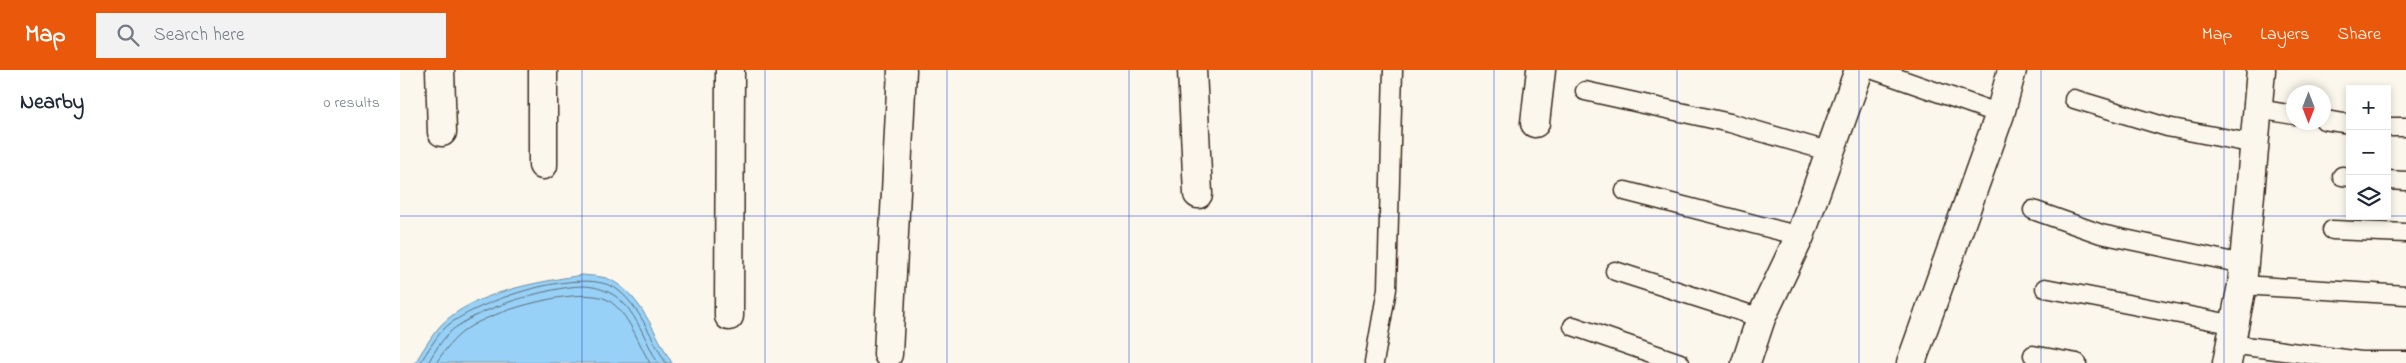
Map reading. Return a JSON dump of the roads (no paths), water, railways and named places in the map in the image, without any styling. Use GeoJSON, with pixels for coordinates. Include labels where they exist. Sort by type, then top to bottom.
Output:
{"type":"FeatureCollection","features":[{"type":"Feature","properties":{"kind":"street"},"geometry":{"type":"LineString","coordinates":[[440,70],[442,132]]}},
{"type":"Feature","properties":{"kind":"street"},"geometry":{"type":"LineString","coordinates":[[543,70],[543,165]]}},
{"type":"Feature","properties":{"kind":"street"},"geometry":{"type":"LineString","coordinates":[[729,316],[730,70]]}},
{"type":"Feature","properties":{"kind":"street"},"geometry":{"type":"LineString","coordinates":[[888,354],[902,70]]}},
{"type":"Feature","properties":{"kind":"street"},"geometry":{"type":"LineString","coordinates":[[1192,70],[1198,194]]}},
{"type":"Feature","properties":{"kind":"street"},"geometry":{"type":"LineString","coordinates":[[1535,123],[1541,70]]}},
{"type":"Feature","properties":{"kind":"street"},"geometry":{"type":"LineString","coordinates":[[1746,363],[1761,318],[1800,236],[1859,70]]}},
{"type":"Feature","properties":{"kind":"street"},"geometry":{"type":"LineString","coordinates":[[1911,363],[2000,114],[2012,70]]}},
{"type":"Feature","properties":{"kind":"street"},"geometry":{"type":"LineString","coordinates":[[2231,344],[2242,275],[2256,144],[2261,70]]}},
{"type":"Feature","properties":{"kind":"lane"},"geometry":{"type":"LineString","coordinates":[[1374,363],[1387,289],[1393,70]]}},
{"type":"Feature","properties":{"kind":"lane"},"geometry":{"type":"LineString","coordinates":[[1874,70],[2000,114]]}},
{"type":"Feature","properties":{"kind":"lane"},"geometry":{"type":"LineString","coordinates":[[1585,91],[1730,123],[1831,152]]}},
{"type":"Feature","properties":{"kind":"lane"},"geometry":{"type":"LineString","coordinates":[[2074,99],[2167,127],[2256,144]]}},
{"type":"Feature","properties":{"kind":"lane"},"geometry":{"type":"LineString","coordinates":[[2258,110],[2286,114]]}},
{"type":"Feature","properties":{"kind":"lane"},"geometry":{"type":"LineString","coordinates":[[2331,121],[2346,123]]}},
{"type":"Feature","properties":{"kind":"lane"},"geometry":{"type":"LineString","coordinates":[[2391,127],[2406,127]]}},
{"type":"Feature","properties":{"kind":"lane"},"geometry":{"type":"LineString","coordinates":[[2391,180],[2406,181]]}},
{"type":"Feature","properties":{"kind":"lane"},"geometry":{"type":"LineString","coordinates":[[1625,191],[1800,236]]}},
{"type":"Feature","properties":{"kind":"lane"},"geometry":{"type":"LineString","coordinates":[[2033,210],[2101,234],[2242,275],[2406,295]]}},
{"type":"Feature","properties":{"kind":"lane"},"geometry":{"type":"LineString","coordinates":[[2332,230],[2406,233]]}},
{"type":"Feature","properties":{"kind":"lane"},"geometry":{"type":"LineString","coordinates":[[1615,271],[1761,318]]}},
{"type":"Feature","properties":{"kind":"lane"},"geometry":{"type":"LineString","coordinates":[[2044,288],[2231,344],[2361,361],[2406,361]]}},
{"type":"Feature","properties":{"kind":"lane"},"geometry":{"type":"LineString","coordinates":[[1573,326],[1680,363]]}},
{"type":"Feature","properties":{"kind":"lane"},"geometry":{"type":"LineString","coordinates":[[2033,355],[2077,363]]}},
{"type":"Feature","properties":{"kind":"water"},"geometry":{"type":"Polygon","coordinates":[[[582,275],[606,278],[618,284],[628,293],[645,315],[672,363],[415,363],[430,338],[441,325],[470,304],[507,290],[582,275]]]}}]}
